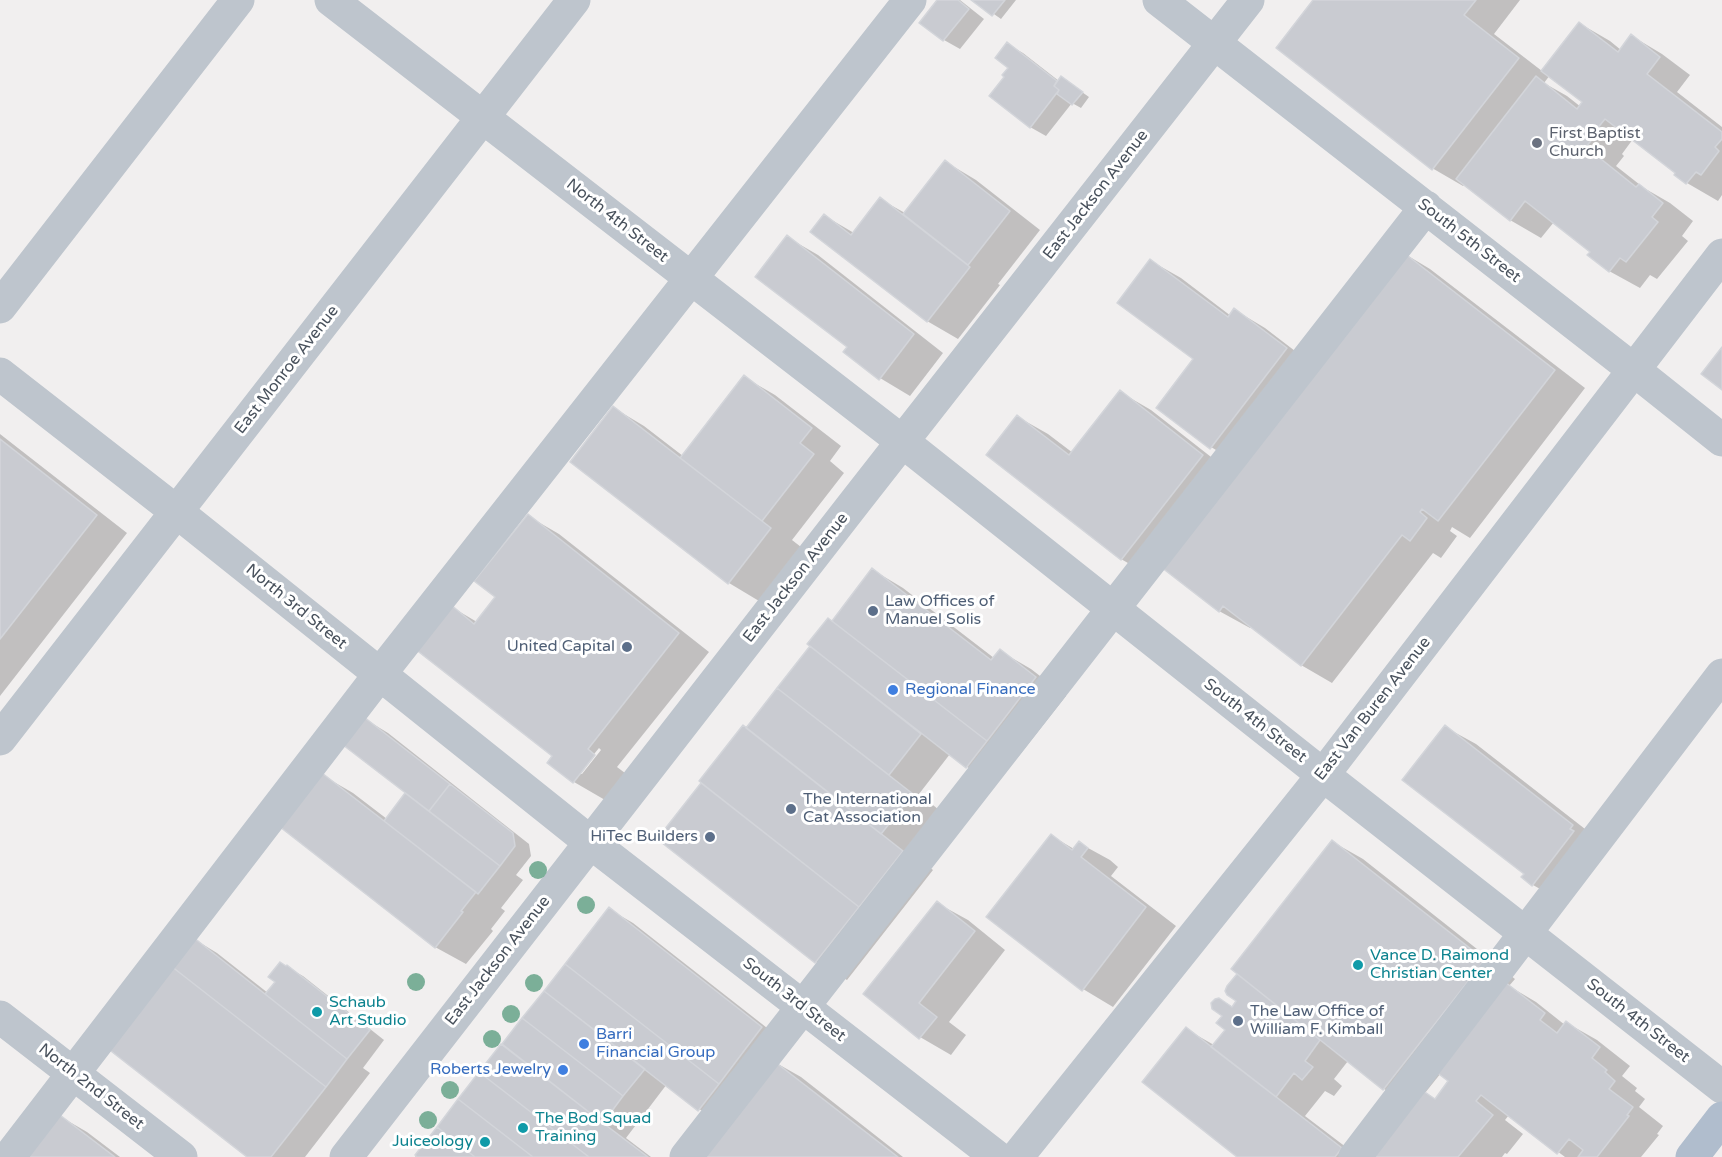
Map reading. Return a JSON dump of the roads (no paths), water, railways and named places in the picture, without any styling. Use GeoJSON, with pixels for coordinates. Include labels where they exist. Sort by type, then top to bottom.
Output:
{"type":"FeatureCollection","features":[{"type":"Feature","properties":{"kind":"main road"},"geometry":{"type":"LineString","coordinates":[[1692,1157],[1722,1118]]}},
{"type":"Feature","properties":{"kind":"street"},"geometry":{"type":"LineString","coordinates":[[0,307],[238,0]]}},
{"type":"Feature","properties":{"kind":"street","name":"North 4th Street"},"geometry":{"type":"LineString","coordinates":[[331,0],[903,442]]}},
{"type":"Feature","properties":{"kind":"street","name":"East Monroe Avenue"},"geometry":{"type":"LineString","coordinates":[[0,739],[574,0]]}},
{"type":"Feature","properties":{"kind":"street"},"geometry":{"type":"LineString","coordinates":[[9,1157],[380,674],[910,0]]}},
{"type":"Feature","properties":{"kind":"street","name":"South 5th Street"},"geometry":{"type":"LineString","coordinates":[[1159,0],[1722,440]]}},
{"type":"Feature","properties":{"kind":"street","name":"East Jackson Avenue"},"geometry":{"type":"LineString","coordinates":[[346,1157],[1248,0]]}},
{"type":"Feature","properties":{"kind":"street"},"geometry":{"type":"LineString","coordinates":[[686,1157],[1426,207]]}},
{"type":"Feature","properties":{"kind":"street","name":"East Van Buren Avenue"},"geometry":{"type":"LineString","coordinates":[[1017,1157],[1323,775],[1722,255]]}},
{"type":"Feature","properties":{"kind":"street","name":"North 3rd Street"},"geometry":{"type":"LineString","coordinates":[[0,374],[177,512],[590,842]]}},
{"type":"Feature","properties":{"kind":"street","name":"South 4th Street"},"geometry":{"type":"LineString","coordinates":[[903,442],[1722,1087]]}},
{"type":"Feature","properties":{"kind":"street"},"geometry":{"type":"LineString","coordinates":[[1355,1157],[1722,675]]}},
{"type":"Feature","properties":{"kind":"street","name":"South 3rd Street"},"geometry":{"type":"LineString","coordinates":[[590,842],[997,1157]]}},
{"type":"Feature","properties":{"kind":"street","name":"North 2nd Street"},"geometry":{"type":"LineString","coordinates":[[0,1017],[181,1157]]}},
{"type":"Feature","properties":{"kind":"place","name":"First Baptist Church"},"geometry":{"type":"Point","coordinates":[1537,143]}},
{"type":"Feature","properties":{"kind":"place","name":"Law Offices of Manuel Solis"},"geometry":{"type":"Point","coordinates":[873,611]}},
{"type":"Feature","properties":{"kind":"place","name":"United Capital"},"geometry":{"type":"Point","coordinates":[627,647]}},
{"type":"Feature","properties":{"kind":"place","name":"Regional Finance"},"geometry":{"type":"Point","coordinates":[893,690]}},
{"type":"Feature","properties":{"kind":"place","name":"The International Cat Association"},"geometry":{"type":"Point","coordinates":[791,809]}},
{"type":"Feature","properties":{"kind":"place","name":"HiTec Builders"},"geometry":{"type":"Point","coordinates":[710,837]}},
{"type":"Feature","properties":{"kind":"place","name":"Vance D. Raimond Christian Center"},"geometry":{"type":"Point","coordinates":[1358,965]}},
{"type":"Feature","properties":{"kind":"place","name":"Schaub Art Studio"},"geometry":{"type":"Point","coordinates":[317,1012]}},
{"type":"Feature","properties":{"kind":"place","name":"The Law Office of William F. Kimball"},"geometry":{"type":"Point","coordinates":[1238,1021]}},
{"type":"Feature","properties":{"kind":"place","name":"Barri Financial Group"},"geometry":{"type":"Point","coordinates":[584,1044]}},
{"type":"Feature","properties":{"kind":"place","name":"Roberts Jewelry"},"geometry":{"type":"Point","coordinates":[563,1070]}},
{"type":"Feature","properties":{"kind":"place","name":"The Bod Squad Training"},"geometry":{"type":"Point","coordinates":[523,1128]}},
{"type":"Feature","properties":{"kind":"place","name":"Juiceology"},"geometry":{"type":"Point","coordinates":[485,1142]}}]}
